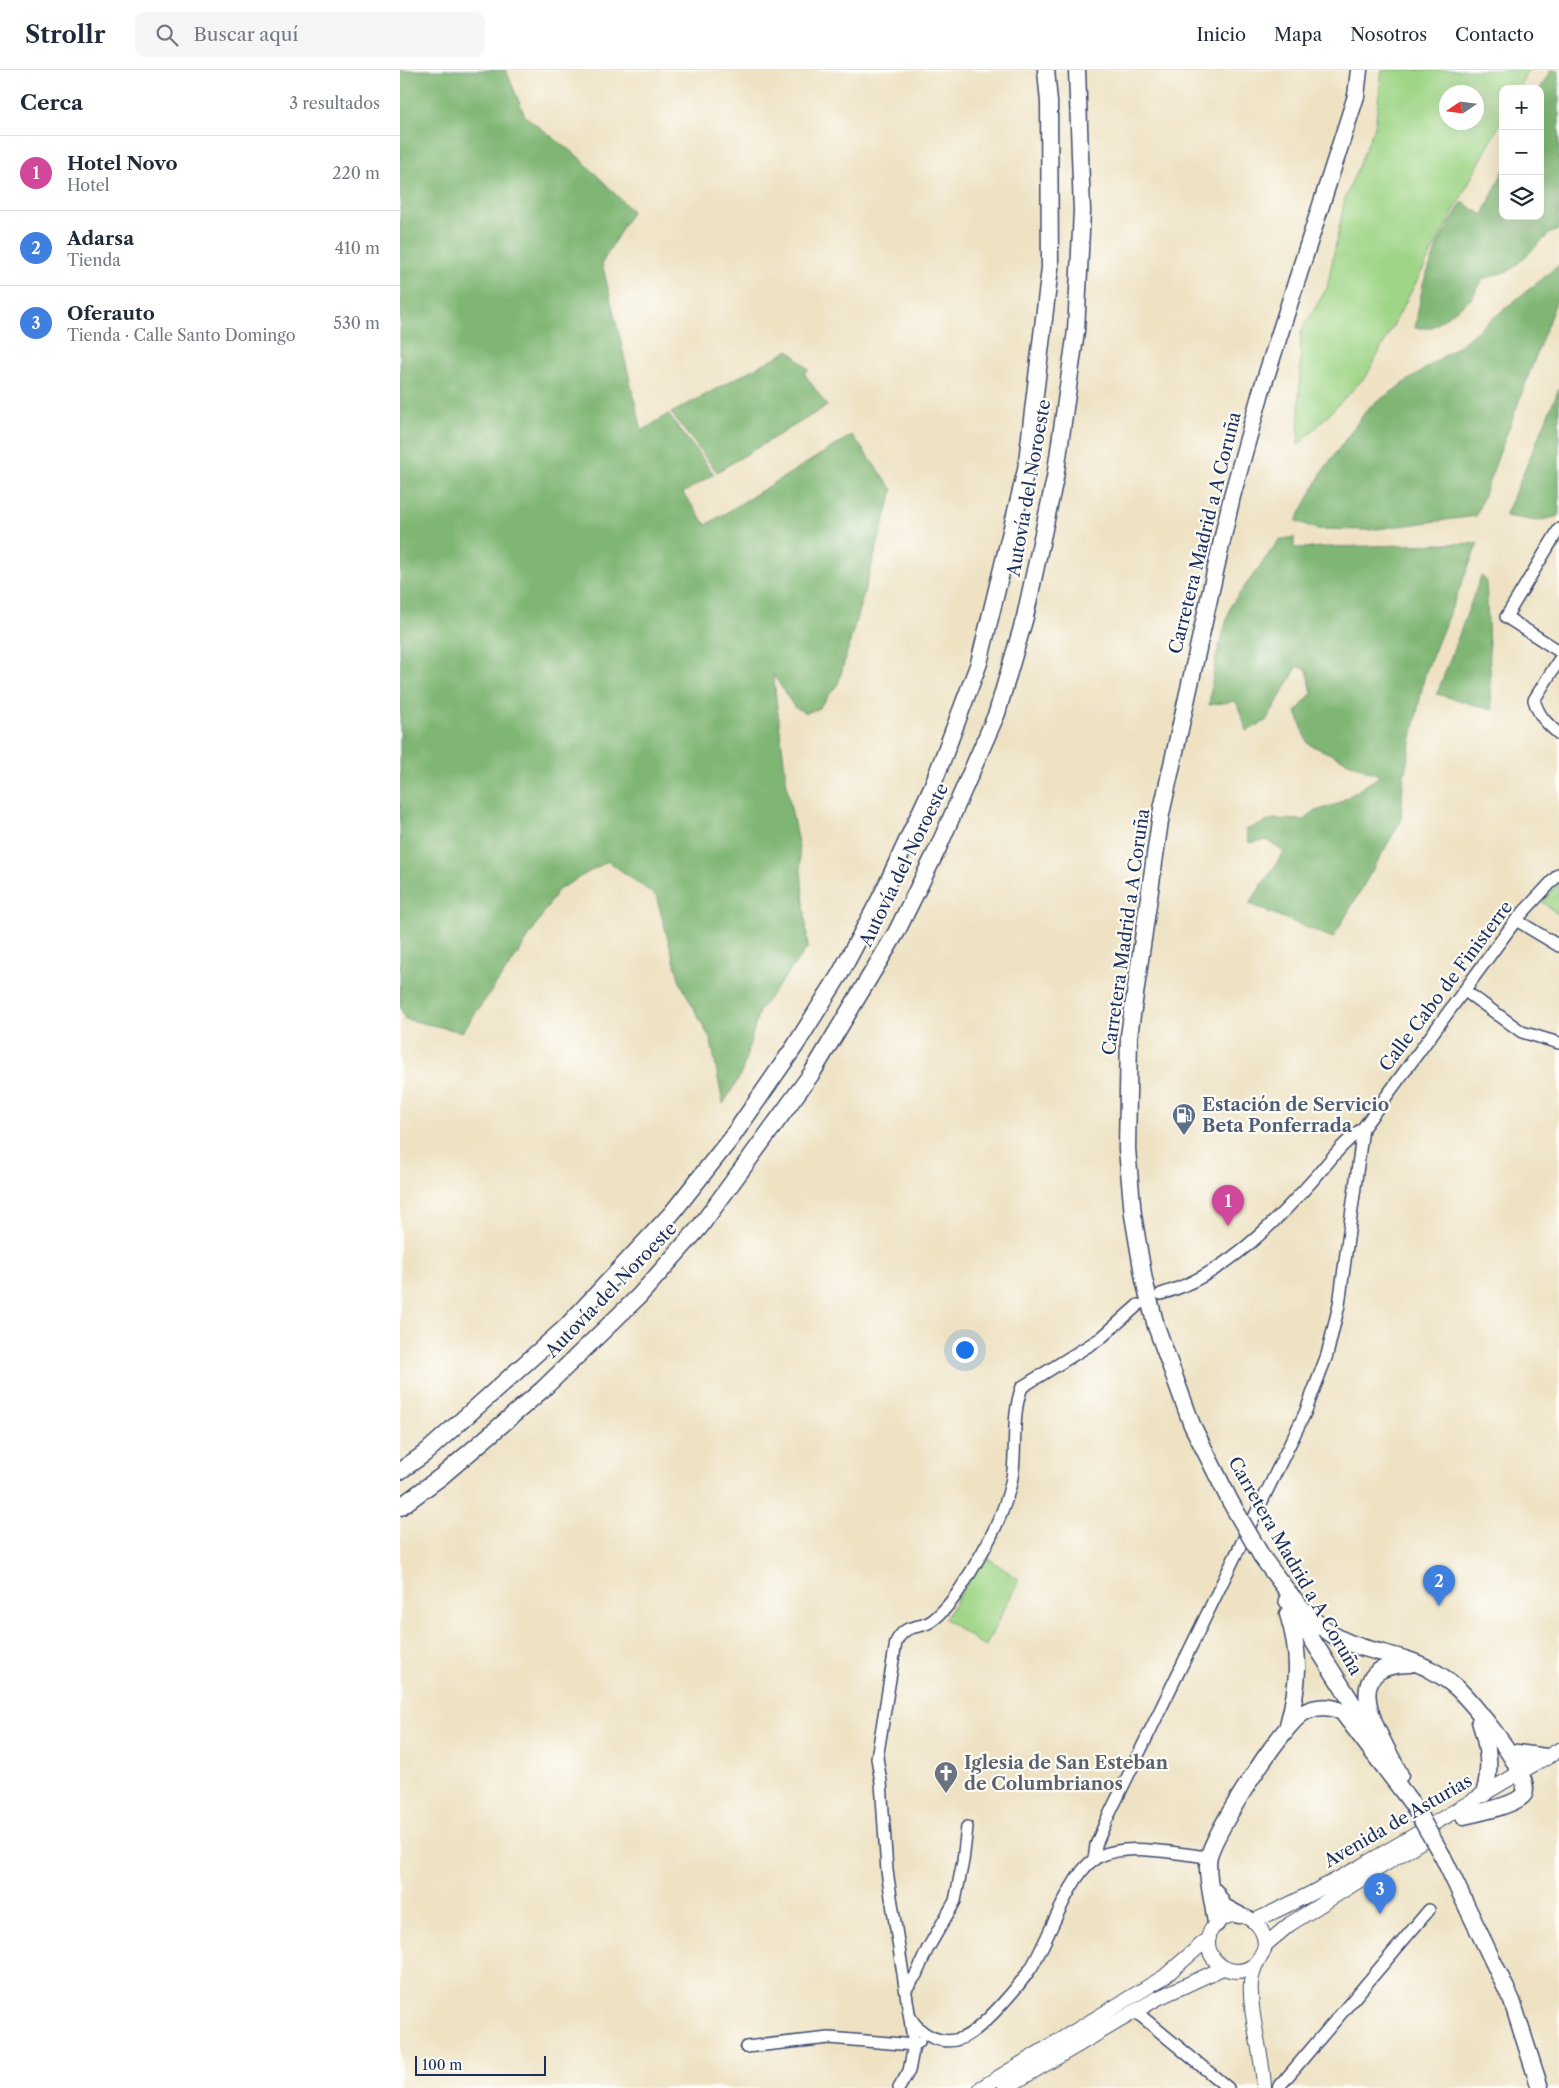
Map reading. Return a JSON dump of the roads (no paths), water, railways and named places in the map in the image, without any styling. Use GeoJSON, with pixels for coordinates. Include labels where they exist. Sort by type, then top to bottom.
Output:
{"type":"FeatureCollection","features":[{"type":"Feature","properties":{"kind":"highway","name":"Autovía del Noroeste"},"geometry":{"type":"LineString","coordinates":[[401,1470],[424,1454],[566,1327],[672,1213],[732,1137],[795,1046],[840,974],[881,897],[932,787],[979,663],[1026,470],[1050,268],[1049,102],[1046,70]]}},
{"type":"Feature","properties":{"kind":"highway","name":"Autovía del Noroeste"},"geometry":{"type":"LineString","coordinates":[[400,1508],[442,1476],[542,1390],[639,1296],[699,1228],[812,1073],[896,933],[938,848],[997,713],[1025,617],[1055,478],[1076,332],[1082,211],[1078,70]]}},
{"type":"Feature","properties":{"kind":"highway","name":"Carretera Madrid a A Coruña"},"geometry":{"type":"LineString","coordinates":[[1359,70],[1356,96],[1261,392],[1232,496],[1161,814],[1129,1036],[1126,1139],[1133,1215],[1144,1280],[1156,1326],[1192,1425],[1230,1501],[1262,1557],[1302,1625],[1366,1723],[1443,1857],[1512,2001],[1540,2088]]}},
{"type":"Feature","properties":{"kind":"highway"},"geometry":{"type":"LineString","coordinates":[[1262,1557],[1285,1588],[1329,1632],[1362,1647],[1420,1664],[1458,1688],[1510,1752],[1525,1790],[1519,1799],[1464,1816]]}},
{"type":"Feature","properties":{"kind":"highway"},"geometry":{"type":"LineString","coordinates":[[1262,1557],[1289,1615],[1298,1648],[1298,1675],[1288,1725]]}},
{"type":"Feature","properties":{"kind":"highway"},"geometry":{"type":"LineString","coordinates":[[1413,1805],[1369,1712],[1366,1696],[1370,1683],[1380,1670],[1397,1664],[1420,1664]]}},
{"type":"Feature","properties":{"kind":"highway"},"geometry":{"type":"LineString","coordinates":[[1212,1931],[1209,1857],[1230,1810],[1288,1725],[1303,1713],[1317,1708],[1336,1708],[1352,1723],[1413,1805]]}},
{"type":"Feature","properties":{"kind":"highway"},"geometry":{"type":"LineString","coordinates":[[1476,1712],[1487,1745],[1489,1774],[1484,1794]]}},
{"type":"Feature","properties":{"kind":"highway"},"geometry":{"type":"LineString","coordinates":[[1510,1752],[1555,1755]]}},
{"type":"Feature","properties":{"kind":"highway"},"geometry":{"type":"LineString","coordinates":[[1489,1774],[1508,1764],[1520,1774]]}},
{"type":"Feature","properties":{"kind":"highway"},"geometry":{"type":"LineString","coordinates":[[1211,1885],[1224,1908],[1247,1918]]}},
{"type":"Feature","properties":{"kind":"main road","name":"Avenida de Asturias"},"geometry":{"type":"LineString","coordinates":[[1247,1918],[1288,1906],[1555,1755]]}},
{"type":"Feature","properties":{"kind":"main road","name":"Avenida de Asturias"},"geometry":{"type":"LineString","coordinates":[[1265,1945],[1290,1924],[1323,1902],[1464,1816]]}},
{"type":"Feature","properties":{"kind":"main road"},"geometry":{"type":"LineString","coordinates":[[981,2088],[1164,1976],[1225,1917],[1247,1918],[1263,1933],[1265,1945],[1253,1974],[1250,1992],[1264,2088]]}},
{"type":"Feature","properties":{"kind":"main road"},"geometry":{"type":"LineString","coordinates":[[1212,1931],[1209,1950],[1214,1960],[1229,1970],[1250,1992]]}},
{"type":"Feature","properties":{"kind":"main road"},"geometry":{"type":"LineString","coordinates":[[1004,2088],[1135,2011],[1229,1970],[1247,1970],[1257,1963]]}},
{"type":"Feature","properties":{"kind":"street"},"geometry":{"type":"LineString","coordinates":[[1559,529],[1506,617],[1559,652]]}},
{"type":"Feature","properties":{"kind":"street"},"geometry":{"type":"LineString","coordinates":[[1559,660],[1534,700],[1538,713],[1559,734]]}},
{"type":"Feature","properties":{"kind":"street","name":"Calle Cabo de Finisterre"},"geometry":{"type":"LineString","coordinates":[[1161,1294],[1178,1288],[1242,1250],[1277,1219],[1345,1141],[1363,1128],[1465,992],[1516,920],[1559,874]]}},
{"type":"Feature","properties":{"kind":"street"},"geometry":{"type":"LineString","coordinates":[[1516,920],[1559,946]]}},
{"type":"Feature","properties":{"kind":"street"},"geometry":{"type":"LineString","coordinates":[[1465,992],[1522,1032],[1559,1043]]}},
{"type":"Feature","properties":{"kind":"street"},"geometry":{"type":"LineString","coordinates":[[1094,1860],[1096,1845],[1106,1821],[1306,1413],[1327,1355],[1339,1305],[1363,1128]]}},
{"type":"Feature","properties":{"kind":"street"},"geometry":{"type":"LineString","coordinates":[[890,2088],[901,2085],[909,2071],[914,2045],[887,1871],[881,1782],[877,1758],[896,1642],[906,1629],[931,1622],[956,1594],[977,1561],[998,1522],[1013,1473],[1018,1402],[1022,1387],[1101,1338],[1138,1305]]}},
{"type":"Feature","properties":{"kind":"street"},"geometry":{"type":"LineString","coordinates":[[906,1989],[916,1975],[927,1950],[955,1901],[967,1827]]}},
{"type":"Feature","properties":{"kind":"street"},"geometry":{"type":"LineString","coordinates":[[907,2009],[916,2027],[929,2037],[948,2041],[962,2038],[975,2030],[1000,2006],[1031,1968],[1077,1878],[1094,1860],[1118,1851],[1135,1849],[1209,1857]]}},
{"type":"Feature","properties":{"kind":"street"},"geometry":{"type":"LineString","coordinates":[[1278,2088],[1429,1910]]}},
{"type":"Feature","properties":{"kind":"street"},"geometry":{"type":"LineString","coordinates":[[1135,2011],[1228,2088]]}},
{"type":"Feature","properties":{"kind":"street"},"geometry":{"type":"LineString","coordinates":[[746,2047],[829,2038],[914,2045],[929,2037]]}},
{"type":"Feature","properties":{"kind":"place","name":"Estación de Servicio Beta Ponferrada"},"geometry":{"type":"Point","coordinates":[1184,1136]}},
{"type":"Feature","properties":{"kind":"place","name":"Hotel Novo"},"geometry":{"type":"Point","coordinates":[1228,1226]}},
{"type":"Feature","properties":{"kind":"place","name":"Adarsa"},"geometry":{"type":"Point","coordinates":[1439,1606]}},
{"type":"Feature","properties":{"kind":"place","name":"Iglesia de San Esteban de Columbrianos"},"geometry":{"type":"Point","coordinates":[946,1794]}},
{"type":"Feature","properties":{"kind":"place","name":"Oferauto"},"geometry":{"type":"Point","coordinates":[1380,1914]}}]}
